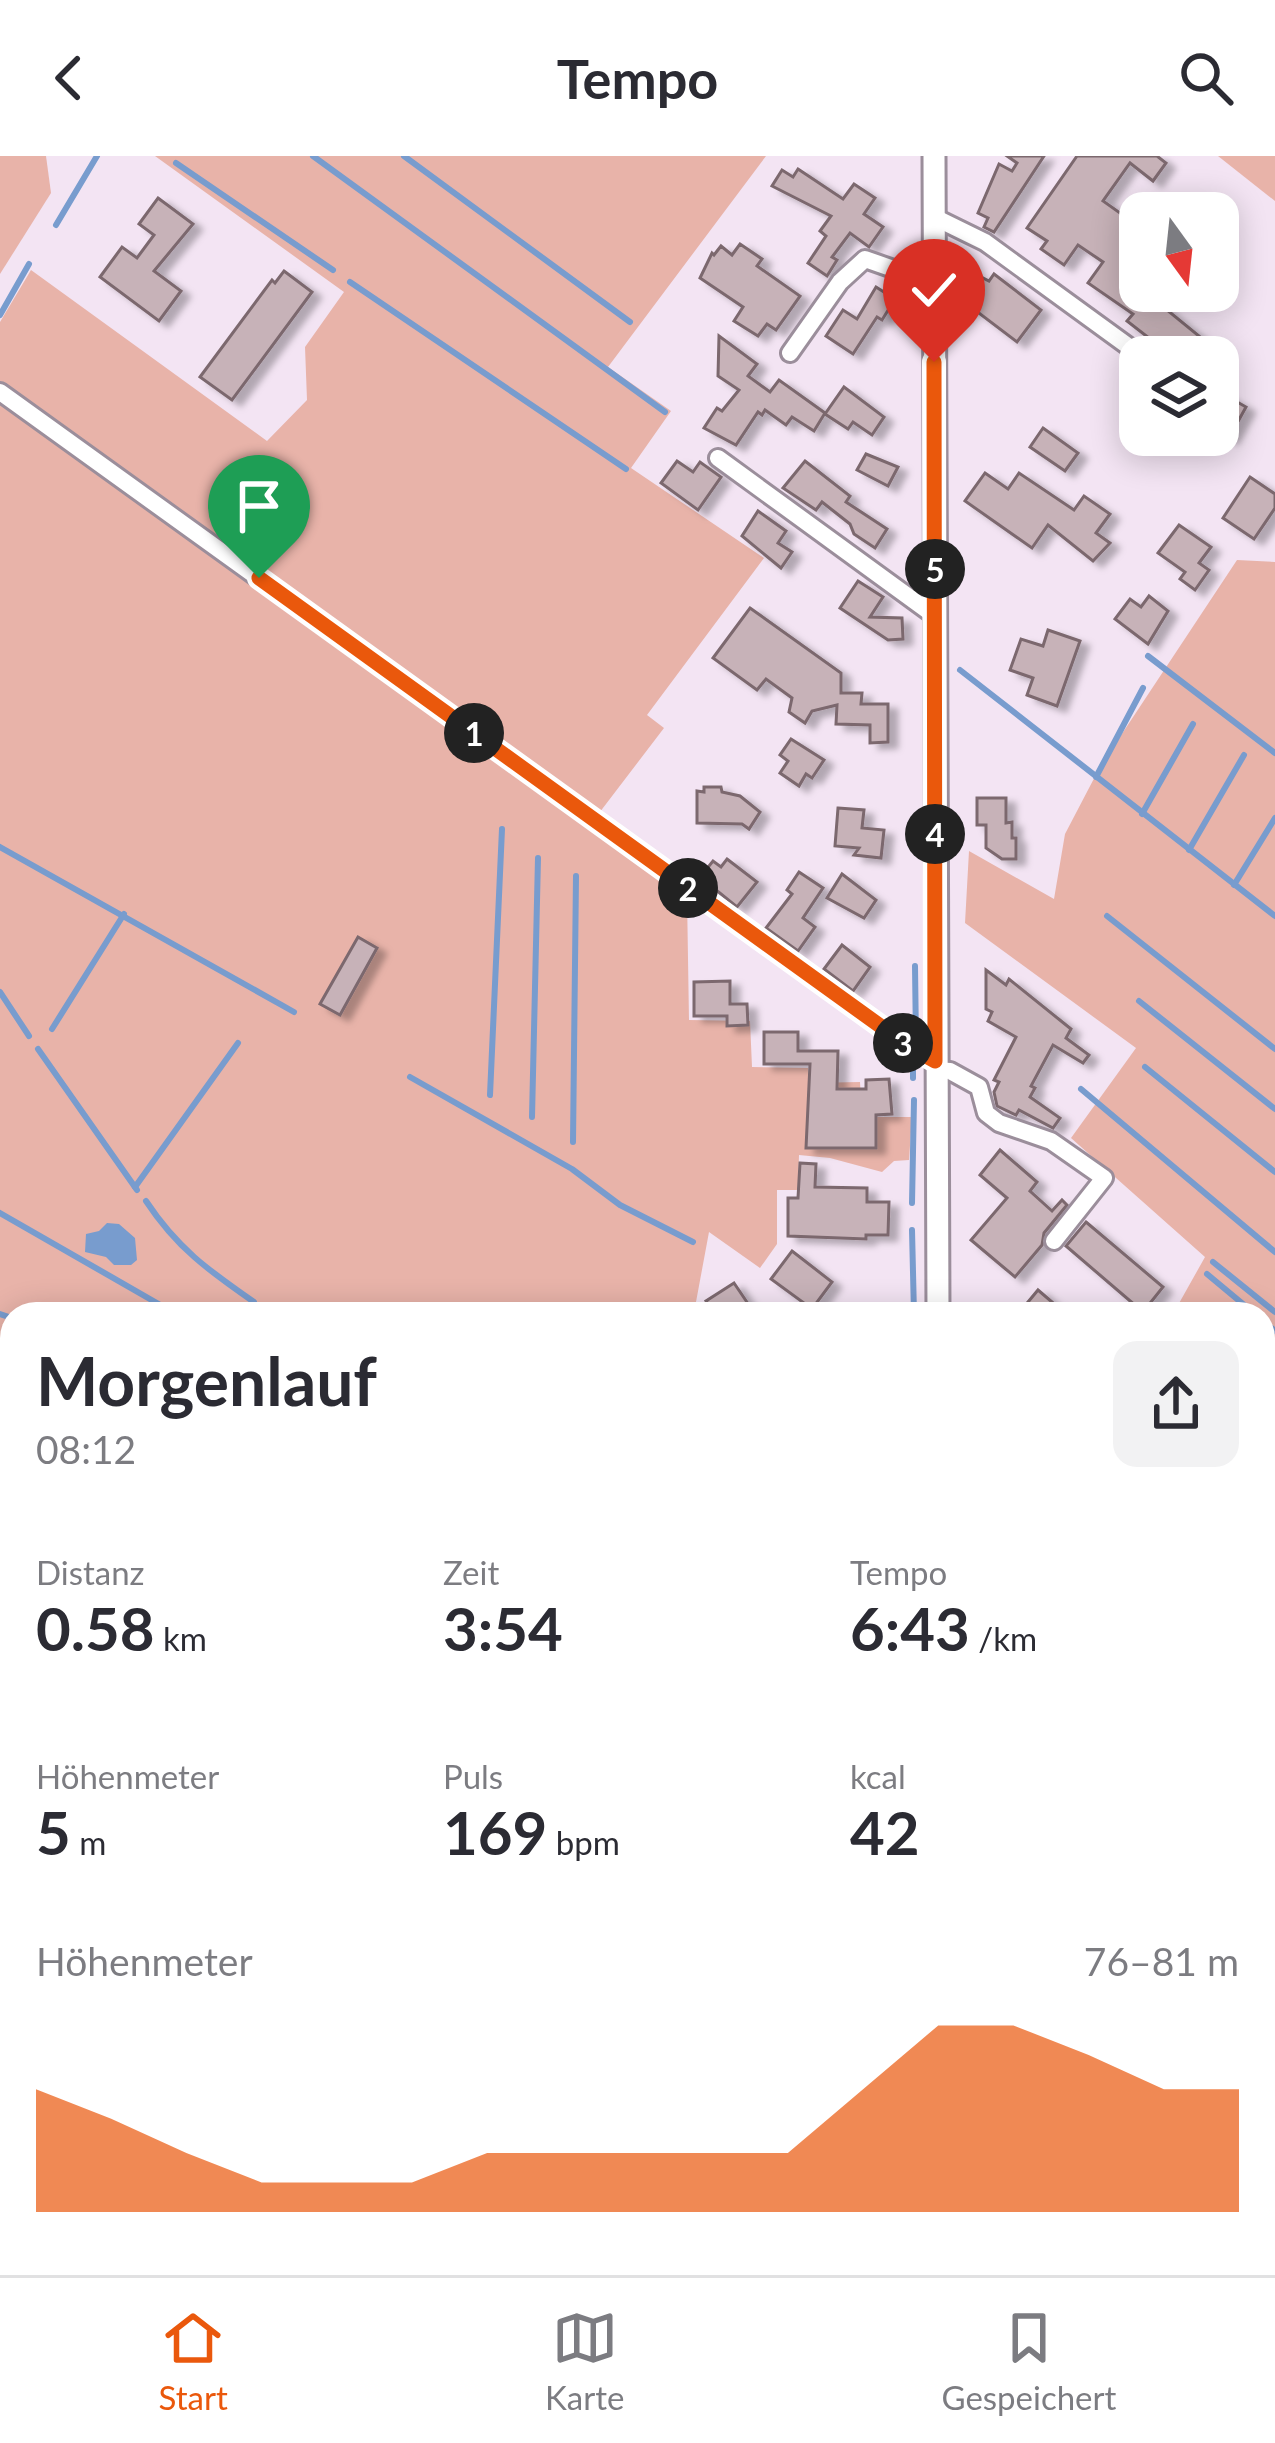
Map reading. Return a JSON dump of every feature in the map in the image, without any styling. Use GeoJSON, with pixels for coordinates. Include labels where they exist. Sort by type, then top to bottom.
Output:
{"type":"FeatureCollection","features":[{"type":"Feature","properties":{"kind":"street"},"geometry":{"type":"LineString","coordinates":[[934,156],[938,1302]]}},
{"type":"Feature","properties":{"kind":"street"},"geometry":{"type":"LineString","coordinates":[[934,217],[985,242],[1119,340]]}},
{"type":"Feature","properties":{"kind":"street"},"geometry":{"type":"LineString","coordinates":[[790,353],[840,282],[865,259],[902,272],[934,274]]}},
{"type":"Feature","properties":{"kind":"street"},"geometry":{"type":"LineString","coordinates":[[0,392],[935,1066],[979,1087],[986,1113],[999,1124],[1051,1141],[1104,1178],[1054,1241]]}},
{"type":"Feature","properties":{"kind":"street"},"geometry":{"type":"LineString","coordinates":[[718,458],[935,616]]}},
{"type":"Feature","properties":{"kind":"shaded area"},"geometry":{"type":"Polygon","coordinates":[[[0,156],[46,156],[51,193],[0,274],[0,156]]]}},
{"type":"Feature","properties":{"kind":"shaded area"},"geometry":{"type":"Polygon","coordinates":[[[155,156],[766,156],[608,367],[671,411],[631,468],[764,558],[647,715],[664,728],[590,825],[687,896],[689,1020],[750,1021],[752,1067],[808,1068],[810,1083],[860,1082],[862,1117],[912,1117],[909,1160],[894,1161],[882,1172],[799,1155],[798,1190],[777,1190],[777,1244],[760,1268],[709,1232],[696,1302],[0,1302],[0,322],[31,270],[267,441],[307,400],[305,347],[344,292],[155,156]]]}},
{"type":"Feature","properties":{"kind":"shaded area"},"geometry":{"type":"Polygon","coordinates":[[[1218,156],[1275,156],[1275,201],[1218,156]]]}},
{"type":"Feature","properties":{"kind":"shaded area"},"geometry":{"type":"Polygon","coordinates":[[[1237,560],[1275,562],[1275,1302],[1180,1302],[1205,1257],[1071,1138],[1136,1048],[965,923],[969,851],[1054,899],[1065,834],[1100,767],[1237,560]]]}},
{"type":"Feature","properties":{"kind":"water"},"geometry":{"type":"Polygon","coordinates":[[[107,1223],[119,1224],[135,1238],[137,1260],[131,1265],[114,1265],[106,1257],[85,1252],[86,1234],[107,1223]]]}},
{"type":"Feature","properties":{"kind":"building"},"geometry":{"type":"Polygon","coordinates":[[[1007,156],[1044,156],[994,232],[984,227],[988,218],[978,213],[999,164],[1012,171],[1017,163],[1007,156]]]}},
{"type":"Feature","properties":{"kind":"building"},"geometry":{"type":"Polygon","coordinates":[[[1077,156],[1157,156],[1166,163],[1153,181],[1130,163],[1103,201],[1119,212],[1119,304],[1088,283],[1103,262],[1078,245],[1064,265],[1041,249],[1047,241],[1027,228],[1077,156]]]}},
{"type":"Feature","properties":{"kind":"building"},"geometry":{"type":"Polygon","coordinates":[[[798,169],[843,199],[854,184],[875,198],[864,214],[883,227],[869,247],[850,233],[832,257],[837,260],[827,276],[808,263],[826,236],[820,231],[831,216],[772,186],[782,170],[793,177],[798,169]]]}},
{"type":"Feature","properties":{"kind":"building"},"geometry":{"type":"Polygon","coordinates":[[[158,198],[193,224],[154,271],[181,291],[159,321],[100,277],[122,247],[137,258],[154,235],[139,224],[158,198]]]}},
{"type":"Feature","properties":{"kind":"building"},"geometry":{"type":"Polygon","coordinates":[[[740,244],[762,259],[757,266],[800,296],[776,330],[767,324],[758,336],[734,321],[743,307],[700,278],[712,253],[721,246],[732,255],[740,244]]]}},
{"type":"Feature","properties":{"kind":"building"},"geometry":{"type":"Polygon","coordinates":[[[284,271],[312,292],[232,400],[200,377],[272,280],[275,283],[284,271]]]}},
{"type":"Feature","properties":{"kind":"building"},"geometry":{"type":"Polygon","coordinates":[[[994,274],[1041,310],[1017,342],[963,301],[981,277],[989,281],[994,274]]]}},
{"type":"Feature","properties":{"kind":"building"},"geometry":{"type":"Polygon","coordinates":[[[876,287],[895,299],[853,354],[826,336],[843,310],[857,319],[876,287]]]}},
{"type":"Feature","properties":{"kind":"building"},"geometry":{"type":"Polygon","coordinates":[[[1170,312],[1199,336],[1146,336],[1127,321],[1133,314],[1170,312]]]}},
{"type":"Feature","properties":{"kind":"building"},"geometry":{"type":"Polygon","coordinates":[[[719,336],[757,364],[748,376],[770,392],[779,380],[825,413],[814,431],[792,417],[786,425],[765,410],[762,415],[758,412],[736,445],[704,428],[717,408],[722,411],[739,390],[718,376],[719,336]]]}},
{"type":"Feature","properties":{"kind":"building"},"geometry":{"type":"Polygon","coordinates":[[[844,387],[884,417],[872,435],[853,422],[848,429],[825,414],[844,387]]]}},
{"type":"Feature","properties":{"kind":"building"},"geometry":{"type":"Polygon","coordinates":[[[1043,428],[1078,453],[1065,471],[1030,447],[1043,428]]]}},
{"type":"Feature","properties":{"kind":"building"},"geometry":{"type":"Polygon","coordinates":[[[866,454],[898,467],[888,486],[857,470],[866,454]]]}},
{"type":"Feature","properties":{"kind":"building"},"geometry":{"type":"Polygon","coordinates":[[[677,461],[693,472],[700,462],[721,477],[698,510],[661,483],[677,461]]]}},
{"type":"Feature","properties":{"kind":"building"},"geometry":{"type":"Polygon","coordinates":[[[805,461],[850,496],[846,502],[887,529],[875,548],[822,502],[816,510],[783,488],[805,461]]]}},
{"type":"Feature","properties":{"kind":"building"},"geometry":{"type":"Polygon","coordinates":[[[985,473],[1008,489],[1019,473],[1074,510],[1084,496],[1110,514],[1096,533],[1110,543],[1093,561],[1048,525],[1032,548],[965,501],[985,473]]]}},
{"type":"Feature","properties":{"kind":"building"},"geometry":{"type":"Polygon","coordinates":[[[1250,477],[1275,494],[1275,508],[1254,539],[1223,518],[1250,477]]]}},
{"type":"Feature","properties":{"kind":"building"},"geometry":{"type":"Polygon","coordinates":[[[758,511],[786,531],[778,543],[792,552],[781,568],[742,536],[758,511]]]}},
{"type":"Feature","properties":{"kind":"building"},"geometry":{"type":"Polygon","coordinates":[[[1179,525],[1211,547],[1199,563],[1209,570],[1195,590],[1180,579],[1185,572],[1158,553],[1179,525]]]}},
{"type":"Feature","properties":{"kind":"building"},"geometry":{"type":"Polygon","coordinates":[[[858,581],[883,597],[870,617],[902,618],[903,639],[888,640],[840,608],[858,581]]]}},
{"type":"Feature","properties":{"kind":"building"},"geometry":{"type":"Polygon","coordinates":[[[1149,596],[1168,611],[1148,644],[1115,619],[1130,599],[1141,607],[1149,596]]]}},
{"type":"Feature","properties":{"kind":"building"},"geometry":{"type":"Polygon","coordinates":[[[750,608],[841,673],[841,693],[862,693],[861,704],[888,704],[888,742],[870,743],[870,725],[836,724],[837,705],[812,711],[805,723],[789,712],[792,698],[766,679],[757,690],[713,658],[750,608]]]}},
{"type":"Feature","properties":{"kind":"building"},"geometry":{"type":"Polygon","coordinates":[[[1048,630],[1080,641],[1057,706],[1027,695],[1033,678],[1010,670],[1021,639],[1043,646],[1048,630]]]}},
{"type":"Feature","properties":{"kind":"building"},"geometry":{"type":"Polygon","coordinates":[[[791,739],[824,760],[812,778],[806,774],[799,786],[780,773],[788,761],[780,755],[791,739]]]}},
{"type":"Feature","properties":{"kind":"building"},"geometry":{"type":"Polygon","coordinates":[[[704,787],[721,787],[722,792],[740,796],[760,812],[749,829],[742,824],[697,823],[697,791],[704,792],[704,787]]]}},
{"type":"Feature","properties":{"kind":"building"},"geometry":{"type":"Polygon","coordinates":[[[977,798],[1006,798],[1006,823],[1012,822],[1016,859],[1002,859],[986,848],[986,825],[977,825],[977,798]]]}},
{"type":"Feature","properties":{"kind":"building"},"geometry":{"type":"Polygon","coordinates":[[[838,808],[864,810],[862,828],[884,830],[881,858],[854,855],[859,848],[835,846],[838,808]]]}},
{"type":"Feature","properties":{"kind":"building"},"geometry":{"type":"Polygon","coordinates":[[[727,859],[757,882],[737,907],[700,877],[713,861],[721,867],[727,859]]]}},
{"type":"Feature","properties":{"kind":"building"},"geometry":{"type":"Polygon","coordinates":[[[799,872],[823,888],[803,918],[815,927],[798,951],[766,928],[792,894],[787,890],[799,872]]]}},
{"type":"Feature","properties":{"kind":"building"},"geometry":{"type":"Polygon","coordinates":[[[842,874],[876,900],[864,918],[827,898],[842,874]]]}},
{"type":"Feature","properties":{"kind":"building"},"geometry":{"type":"Polygon","coordinates":[[[358,937],[377,948],[340,1015],[320,1004],[358,937]]]}},
{"type":"Feature","properties":{"kind":"building"},"geometry":{"type":"Polygon","coordinates":[[[842,945],[870,967],[853,991],[824,969],[842,945]]]}},
{"type":"Feature","properties":{"kind":"building"},"geometry":{"type":"Polygon","coordinates":[[[986,970],[1006,985],[1009,979],[1071,1029],[1066,1038],[1089,1055],[1083,1063],[1053,1045],[1031,1086],[1035,1088],[1030,1097],[1060,1118],[1053,1128],[1019,1110],[1016,1115],[997,1106],[994,1092],[999,1082],[994,1080],[1016,1037],[988,1021],[992,1012],[986,1009],[986,970]]]}},
{"type":"Feature","properties":{"kind":"building"},"geometry":{"type":"Polygon","coordinates":[[[730,981],[730,1004],[747,1004],[748,1025],[727,1026],[727,1016],[694,1016],[694,982],[730,981]]]}},
{"type":"Feature","properties":{"kind":"building"},"geometry":{"type":"Polygon","coordinates":[[[764,1032],[798,1032],[798,1051],[838,1051],[837,1089],[866,1089],[866,1080],[889,1079],[892,1114],[876,1115],[876,1148],[806,1148],[810,1064],[764,1064],[764,1032]]]}},
{"type":"Feature","properties":{"kind":"building"},"geometry":{"type":"Polygon","coordinates":[[[1000,1150],[1037,1182],[1030,1191],[1052,1211],[1062,1200],[1067,1205],[1015,1277],[971,1240],[1007,1198],[980,1175],[1000,1150]]]}},
{"type":"Feature","properties":{"kind":"building"},"geometry":{"type":"Polygon","coordinates":[[[800,1163],[816,1164],[815,1187],[867,1188],[867,1202],[889,1202],[888,1235],[866,1235],[866,1239],[788,1236],[788,1198],[798,1198],[800,1163]]]}},
{"type":"Feature","properties":{"kind":"building"},"geometry":{"type":"Polygon","coordinates":[[[1086,1222],[1163,1287],[1151,1302],[1131,1302],[1066,1246],[1086,1222]]]}},
{"type":"Feature","properties":{"kind":"building"},"geometry":{"type":"Polygon","coordinates":[[[792,1251],[832,1282],[817,1302],[802,1302],[771,1279],[792,1251]]]}},
{"type":"Feature","properties":{"kind":"building"},"geometry":{"type":"Polygon","coordinates":[[[734,1283],[747,1302],[707,1302],[734,1283]]]}},
{"type":"Feature","properties":{"kind":"building"},"geometry":{"type":"Polygon","coordinates":[[[1038,1290],[1052,1302],[1028,1302],[1038,1290]]]}},
{"type":"Feature","properties":{"kind":"waterway"},"geometry":{"type":"LineString","coordinates":[[56,225],[97,156]]}},
{"type":"Feature","properties":{"kind":"waterway"},"geometry":{"type":"LineString","coordinates":[[313,156],[665,412]]}},
{"type":"Feature","properties":{"kind":"waterway"},"geometry":{"type":"LineString","coordinates":[[404,156],[630,322]]}},
{"type":"Feature","properties":{"kind":"waterway"},"geometry":{"type":"LineString","coordinates":[[176,163],[333,270]]}},
{"type":"Feature","properties":{"kind":"waterway"},"geometry":{"type":"LineString","coordinates":[[0,315],[29,264]]}},
{"type":"Feature","properties":{"kind":"waterway"},"geometry":{"type":"LineString","coordinates":[[350,282],[626,469]]}},
{"type":"Feature","properties":{"kind":"waterway"},"geometry":{"type":"LineString","coordinates":[[1148,656],[1275,753]]}},
{"type":"Feature","properties":{"kind":"waterway"},"geometry":{"type":"LineString","coordinates":[[960,670],[1275,916]]}},
{"type":"Feature","properties":{"kind":"waterway"},"geometry":{"type":"LineString","coordinates":[[1096,777],[1143,688]]}},
{"type":"Feature","properties":{"kind":"waterway"},"geometry":{"type":"LineString","coordinates":[[1142,814],[1193,724]]}},
{"type":"Feature","properties":{"kind":"waterway"},"geometry":{"type":"LineString","coordinates":[[1189,850],[1244,755]]}},
{"type":"Feature","properties":{"kind":"waterway"},"geometry":{"type":"LineString","coordinates":[[1234,885],[1275,818]]}},
{"type":"Feature","properties":{"kind":"waterway"},"geometry":{"type":"LineString","coordinates":[[490,1095],[502,829]]}},
{"type":"Feature","properties":{"kind":"waterway"},"geometry":{"type":"LineString","coordinates":[[0,847],[294,1012]]}},
{"type":"Feature","properties":{"kind":"waterway"},"geometry":{"type":"LineString","coordinates":[[532,1117],[538,858]]}},
{"type":"Feature","properties":{"kind":"waterway"},"geometry":{"type":"LineString","coordinates":[[573,1142],[576,876]]}},
{"type":"Feature","properties":{"kind":"waterway"},"geometry":{"type":"LineString","coordinates":[[52,1029],[124,914]]}},
{"type":"Feature","properties":{"kind":"waterway"},"geometry":{"type":"LineString","coordinates":[[1107,916],[1275,1049]]}},
{"type":"Feature","properties":{"kind":"waterway"},"geometry":{"type":"LineString","coordinates":[[915,966],[916,1041]]}},
{"type":"Feature","properties":{"kind":"waterway"},"geometry":{"type":"LineString","coordinates":[[0,992],[29,1036]]}},
{"type":"Feature","properties":{"kind":"waterway"},"geometry":{"type":"LineString","coordinates":[[1139,1001],[1275,1109]]}},
{"type":"Feature","properties":{"kind":"waterway"},"geometry":{"type":"LineString","coordinates":[[135,1187],[238,1043]]}},
{"type":"Feature","properties":{"kind":"waterway"},"geometry":{"type":"LineString","coordinates":[[38,1049],[137,1190]]}},
{"type":"Feature","properties":{"kind":"waterway"},"geometry":{"type":"LineString","coordinates":[[913,1058],[913,1078]]}},
{"type":"Feature","properties":{"kind":"waterway"},"geometry":{"type":"LineString","coordinates":[[1145,1067],[1275,1172]]}},
{"type":"Feature","properties":{"kind":"waterway"},"geometry":{"type":"LineString","coordinates":[[410,1077],[572,1169],[620,1205],[693,1242]]}},
{"type":"Feature","properties":{"kind":"waterway"},"geometry":{"type":"LineString","coordinates":[[1081,1089],[1275,1252]]}},
{"type":"Feature","properties":{"kind":"waterway"},"geometry":{"type":"LineString","coordinates":[[912,1203],[914,1100]]}},
{"type":"Feature","properties":{"kind":"waterway"},"geometry":{"type":"LineString","coordinates":[[146,1201],[194,1257],[254,1302]]}},
{"type":"Feature","properties":{"kind":"waterway"},"geometry":{"type":"LineString","coordinates":[[0,1213],[155,1302]]}},
{"type":"Feature","properties":{"kind":"waterway"},"geometry":{"type":"LineString","coordinates":[[912,1230],[914,1302]]}},
{"type":"Feature","properties":{"kind":"waterway"},"geometry":{"type":"LineString","coordinates":[[1213,1262],[1263,1302]]}},
{"type":"Feature","properties":{"kind":"waterway"},"geometry":{"type":"LineString","coordinates":[[1207,1274],[1241,1302]]}},
{"type":"Feature","properties":{"kind":"route"},"geometry":{"type":"LineString","coordinates":[[259,578],[935,1061],[934,362]]}}]}
